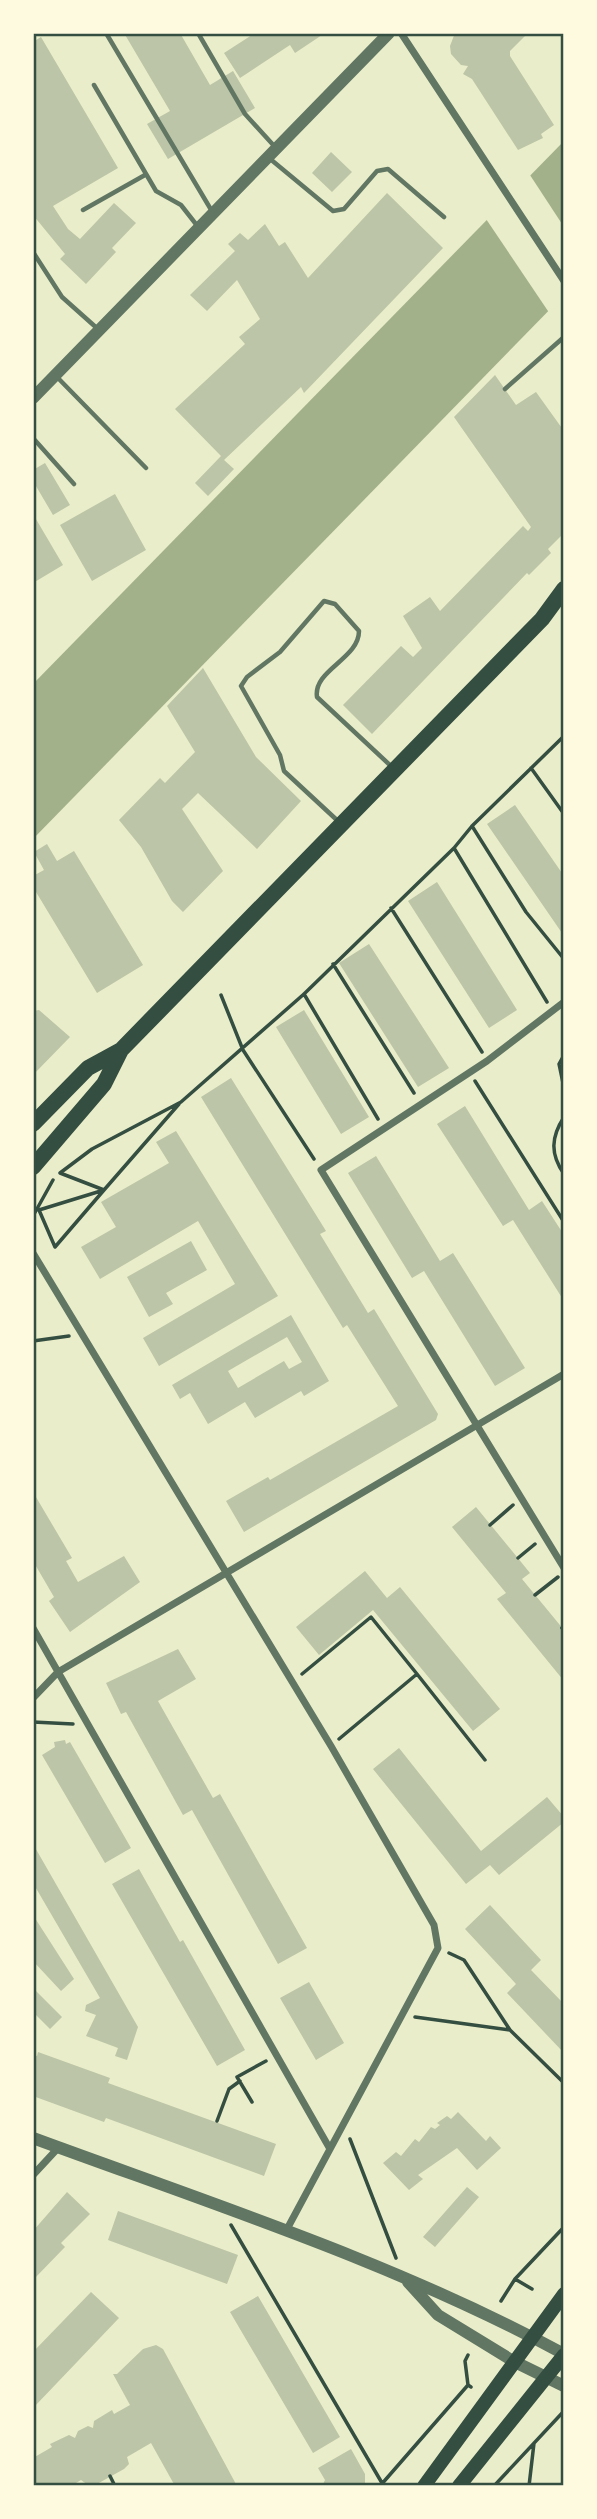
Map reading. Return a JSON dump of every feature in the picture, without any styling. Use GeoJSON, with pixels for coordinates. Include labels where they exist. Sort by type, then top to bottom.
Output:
{"type":"FeatureCollection","features":[{"type":"Feature","properties":{"kind":"main road"},"geometry":{"type":"LineString","coordinates":[[33,1124],[88,1068],[121,1050],[542,619],[564,589]]}},
{"type":"Feature","properties":{"kind":"main road"},"geometry":{"type":"LineString","coordinates":[[542,619],[564,603]]}},
{"type":"Feature","properties":{"kind":"main road"},"geometry":{"type":"LineString","coordinates":[[33,1167],[104,1084],[121,1050]]}},
{"type":"Feature","properties":{"kind":"main road"},"geometry":{"type":"LineString","coordinates":[[424,2486],[564,2294]]}},
{"type":"Feature","properties":{"kind":"main road"},"geometry":{"type":"LineString","coordinates":[[459,2486],[564,2355]]}},
{"type":"Feature","properties":{"kind":"street"},"geometry":{"type":"LineString","coordinates":[[33,398],[389,33]]}},
{"type":"Feature","properties":{"kind":"street"},"geometry":{"type":"LineString","coordinates":[[401,33],[564,281]]}},
{"type":"Feature","properties":{"kind":"street"},"geometry":{"type":"LineString","coordinates":[[564,1002],[487,1061],[321,1170],[564,1571]]}},
{"type":"Feature","properties":{"kind":"street"},"geometry":{"type":"LineString","coordinates":[[33,1253],[331,1746],[434,1925],[439,1948],[285,2232]]}},
{"type":"Feature","properties":{"kind":"street"},"geometry":{"type":"LineString","coordinates":[[33,1698],[58,1671],[564,1374]]}},
{"type":"Feature","properties":{"kind":"street"},"geometry":{"type":"LineString","coordinates":[[33,1628],[330,2149]]}},
{"type":"Feature","properties":{"kind":"street"},"geometry":{"type":"LineString","coordinates":[[33,2138],[223,2207],[407,2281],[448,2294],[564,2355]]}},
{"type":"Feature","properties":{"kind":"street"},"geometry":{"type":"LineString","coordinates":[[33,2175],[60,2147]]}},
{"type":"Feature","properties":{"kind":"street"},"geometry":{"type":"LineString","coordinates":[[407,2281],[438,2315],[513,2361],[564,2386]]}},
{"type":"Feature","properties":{"kind":"lane"},"geometry":{"type":"LineString","coordinates":[[106,33],[213,214]]}},
{"type":"Feature","properties":{"kind":"lane"},"geometry":{"type":"LineString","coordinates":[[198,33],[245,114],[273,153],[334,211],[344,209],[377,171],[388,169],[444,217]]}},
{"type":"Feature","properties":{"kind":"lane"},"geometry":{"type":"LineString","coordinates":[[94,85],[156,191],[181,205],[200,228]]}},
{"type":"Feature","properties":{"kind":"lane"},"geometry":{"type":"LineString","coordinates":[[83,210],[145,175]]}},
{"type":"Feature","properties":{"kind":"lane"},"geometry":{"type":"LineString","coordinates":[[33,252],[62,297],[99,330]]}},
{"type":"Feature","properties":{"kind":"lane"},"geometry":{"type":"LineString","coordinates":[[505,389],[564,337]]}},
{"type":"Feature","properties":{"kind":"lane"},"geometry":{"type":"LineString","coordinates":[[55,375],[146,468]]}},
{"type":"Feature","properties":{"kind":"lane"},"geometry":{"type":"LineString","coordinates":[[33,438],[74,484]]}},
{"type":"Feature","properties":{"kind":"lane"},"geometry":{"type":"LineString","coordinates":[[342,824],[284,771],[280,755],[242,687],[247,677],[280,652],[324,601],[335,604],[359,631],[359,637],[318,686],[317,697],[395,770]]}},
{"type":"Feature","properties":{"kind":"path"},"geometry":{"type":"LineString","coordinates":[[38,1210],[55,1247],[181,1102],[304,994],[564,736]]}},
{"type":"Feature","properties":{"kind":"path"},"geometry":{"type":"LineString","coordinates":[[531,768],[564,814]]}},
{"type":"Feature","properties":{"kind":"path"},"geometry":{"type":"LineString","coordinates":[[472,826],[526,912],[564,959]]}},
{"type":"Feature","properties":{"kind":"path"},"geometry":{"type":"LineString","coordinates":[[454,848],[553,1011]]}},
{"type":"Feature","properties":{"kind":"path"},"geometry":{"type":"LineString","coordinates":[[391,908],[487,1061]]}},
{"type":"Feature","properties":{"kind":"path"},"geometry":{"type":"LineString","coordinates":[[333,964],[421,1104]]}},
{"type":"Feature","properties":{"kind":"path"},"geometry":{"type":"LineString","coordinates":[[304,994],[383,1128]]}},
{"type":"Feature","properties":{"kind":"path"},"geometry":{"type":"LineString","coordinates":[[221,995],[243,1050],[321,1170]]}},
{"type":"Feature","properties":{"kind":"path"},"geometry":{"type":"LineString","coordinates":[[564,1055],[558,1064],[564,1088]]}},
{"type":"Feature","properties":{"kind":"path"},"geometry":{"type":"LineString","coordinates":[[470,1072],[564,1222]]}},
{"type":"Feature","properties":{"kind":"path"},"geometry":{"type":"LineString","coordinates":[[104,1190],[60,1173],[92,1149],[181,1102]]}},
{"type":"Feature","properties":{"kind":"path"},"geometry":{"type":"LineString","coordinates":[[564,1117],[552,1142],[555,1157],[564,1174]]}},
{"type":"Feature","properties":{"kind":"path"},"geometry":{"type":"LineString","coordinates":[[33,1216],[53,1180]]}},
{"type":"Feature","properties":{"kind":"path"},"geometry":{"type":"LineString","coordinates":[[38,1210],[104,1190]]}},
{"type":"Feature","properties":{"kind":"path"},"geometry":{"type":"LineString","coordinates":[[33,1341],[83,1335]]}},
{"type":"Feature","properties":{"kind":"path"},"geometry":{"type":"LineString","coordinates":[[490,1525],[520,1499]]}},
{"type":"Feature","properties":{"kind":"path"},"geometry":{"type":"LineString","coordinates":[[518,1558],[542,1537]]}},
{"type":"Feature","properties":{"kind":"path"},"geometry":{"type":"LineString","coordinates":[[536,1595],[564,1571]]}},
{"type":"Feature","properties":{"kind":"path"},"geometry":{"type":"LineString","coordinates":[[292,1682],[371,1617],[485,1760]]}},
{"type":"Feature","properties":{"kind":"path"},"geometry":{"type":"LineString","coordinates":[[331,1746],[417,1674]]}},
{"type":"Feature","properties":{"kind":"path"},"geometry":{"type":"LineString","coordinates":[[33,1722],[89,1724]]}},
{"type":"Feature","properties":{"kind":"path"},"geometry":{"type":"LineString","coordinates":[[439,1948],[464,1960],[510,2030],[564,2083]]}},
{"type":"Feature","properties":{"kind":"path"},"geometry":{"type":"LineString","coordinates":[[403,2015],[510,2030]]}},
{"type":"Feature","properties":{"kind":"path"},"geometry":{"type":"LineString","coordinates":[[252,2102],[237,2077],[261,2062]]}},
{"type":"Feature","properties":{"kind":"path"},"geometry":{"type":"LineString","coordinates":[[217,2121],[229,2089],[240,2081]]}},
{"type":"Feature","properties":{"kind":"path"},"geometry":{"type":"LineString","coordinates":[[344,2124],[396,2258]]}},
{"type":"Feature","properties":{"kind":"path"},"geometry":{"type":"LineString","coordinates":[[223,2207],[237,2238],[381,2484],[469,2386],[465,2361],[468,2355]]}},
{"type":"Feature","properties":{"kind":"path"},"geometry":{"type":"LineString","coordinates":[[501,2301],[514,2279],[564,2227]]}},
{"type":"Feature","properties":{"kind":"path"},"geometry":{"type":"LineString","coordinates":[[514,2279],[531,2289]]}},
{"type":"Feature","properties":{"kind":"path"},"geometry":{"type":"LineString","coordinates":[[494,2486],[549,2423],[564,2411]]}},
{"type":"Feature","properties":{"kind":"path"},"geometry":{"type":"LineString","coordinates":[[529,2486],[534,2441]]}},
{"type":"Feature","properties":{"kind":"path"},"geometry":{"type":"LineString","coordinates":[[110,2476],[116,2486]]}},
{"type":"Feature","properties":{"kind":"path"},"geometry":{"type":"LineString","coordinates":[[559,2486],[564,2483]]}},
{"type":"Feature","properties":{"kind":"shaded area"},"geometry":{"type":"Polygon","coordinates":[[[564,141],[564,295],[33,839],[33,684],[564,141]]]}},
{"type":"Feature","properties":{"kind":"pier"},"geometry":{"type":"Polygon","coordinates":[[[528,172],[564,227],[564,299],[550,314],[484,216],[528,172]]]}},
{"type":"Feature","properties":{"kind":"building"},"geometry":{"type":"Polygon","coordinates":[[[124,33],[180,33],[210,85],[233,71],[255,108],[168,159],[147,124],[170,111],[124,33]]]}},
{"type":"Feature","properties":{"kind":"building"},"geometry":{"type":"Polygon","coordinates":[[[255,33],[325,33],[295,53],[290,45],[240,78],[224,53],[255,33]]]}},
{"type":"Feature","properties":{"kind":"building"},"geometry":{"type":"Polygon","coordinates":[[[455,33],[528,33],[510,51],[510,56],[554,125],[541,134],[543,138],[518,150],[472,79],[463,74],[468,66],[461,65],[451,54],[450,46],[455,33]]]}},
{"type":"Feature","properties":{"kind":"building"},"geometry":{"type":"Polygon","coordinates":[[[41,37],[118,168],[53,206],[68,229],[80,239],[114,203],[136,223],[112,248],[116,252],[86,284],[60,259],[65,254],[33,215],[33,42],[41,37]]]}},
{"type":"Feature","properties":{"kind":"building"},"geometry":{"type":"Polygon","coordinates":[[[331,152],[352,172],[332,192],[312,173],[331,152]]]}},
{"type":"Feature","properties":{"kind":"building"},"geometry":{"type":"Polygon","coordinates":[[[387,193],[443,248],[304,393],[301,387],[224,460],[234,469],[208,496],[195,483],[221,456],[175,409],[245,344],[239,337],[260,319],[237,280],[207,311],[190,295],[235,251],[228,244],[240,233],[248,240],[265,224],[279,246],[285,242],[308,278],[387,193]]]}},
{"type":"Feature","properties":{"kind":"building"},"geometry":{"type":"Polygon","coordinates":[[[495,375],[516,405],[536,392],[564,431],[564,533],[548,549],[551,553],[529,575],[527,573],[372,734],[343,705],[401,646],[413,657],[422,648],[403,616],[430,597],[440,611],[523,526],[528,531],[531,527],[454,417],[495,375]]]}},
{"type":"Feature","properties":{"kind":"building"},"geometry":{"type":"Polygon","coordinates":[[[45,463],[70,505],[53,515],[33,481],[33,470],[45,463]]]}},
{"type":"Feature","properties":{"kind":"building"},"geometry":{"type":"Polygon","coordinates":[[[115,494],[146,550],[92,581],[60,525],[115,494]]]}},
{"type":"Feature","properties":{"kind":"building"},"geometry":{"type":"Polygon","coordinates":[[[33,514],[63,565],[33,583],[33,514]]]}},
{"type":"Feature","properties":{"kind":"building"},"geometry":{"type":"Polygon","coordinates":[[[203,668],[256,757],[301,801],[257,849],[198,793],[182,809],[223,871],[183,912],[172,901],[141,847],[119,820],[160,778],[165,783],[195,752],[167,706],[203,668]]]}},
{"type":"Feature","properties":{"kind":"building"},"geometry":{"type":"Polygon","coordinates":[[[515,805],[564,876],[564,936],[487,824],[515,805]]]}},
{"type":"Feature","properties":{"kind":"building"},"geometry":{"type":"Polygon","coordinates":[[[47,844],[57,861],[74,851],[143,965],[97,993],[33,887],[33,876],[44,870],[34,852],[47,844]]]}},
{"type":"Feature","properties":{"kind":"building"},"geometry":{"type":"Polygon","coordinates":[[[437,882],[517,1010],[489,1028],[408,901],[437,882]]]}},
{"type":"Feature","properties":{"kind":"building"},"geometry":{"type":"Polygon","coordinates":[[[369,944],[449,1068],[418,1087],[339,963],[369,944]]]}},
{"type":"Feature","properties":{"kind":"building"},"geometry":{"type":"Polygon","coordinates":[[[39,1010],[70,1037],[33,1075],[33,1011],[39,1010]]]}},
{"type":"Feature","properties":{"kind":"building"},"geometry":{"type":"Polygon","coordinates":[[[304,1010],[369,1117],[341,1134],[276,1027],[304,1010]]]}},
{"type":"Feature","properties":{"kind":"building"},"geometry":{"type":"Polygon","coordinates":[[[231,1078],[326,1231],[320,1234],[368,1313],[374,1309],[438,1414],[436,1420],[244,1532],[226,1501],[268,1477],[270,1480],[398,1406],[347,1325],[343,1328],[201,1097],[231,1078]]]}},
{"type":"Feature","properties":{"kind":"building"},"geometry":{"type":"Polygon","coordinates":[[[465,1106],[529,1210],[542,1201],[564,1235],[564,1301],[513,1220],[503,1226],[437,1124],[465,1106]]]}},
{"type":"Feature","properties":{"kind":"building"},"geometry":{"type":"Polygon","coordinates":[[[176,1131],[278,1296],[159,1366],[143,1338],[235,1284],[198,1221],[100,1279],[81,1247],[116,1227],[101,1202],[169,1163],[156,1142],[176,1131]]]}},
{"type":"Feature","properties":{"kind":"building"},"geometry":{"type":"Polygon","coordinates":[[[376,1156],[440,1261],[453,1253],[525,1368],[495,1386],[424,1271],[412,1278],[348,1173],[376,1156]]]}},
{"type":"Feature","properties":{"kind":"building"},"geometry":{"type":"Polygon","coordinates":[[[191,1241],[207,1270],[166,1293],[173,1304],[149,1317],[127,1277],[191,1241]]]}},
{"type":"Feature","properties":{"kind":"building"},"geometry":{"type":"Polygon","coordinates":[[[291,1315],[329,1381],[304,1396],[301,1391],[255,1418],[245,1402],[208,1424],[190,1393],[180,1399],[172,1385],[291,1315]],[[287,1337],[228,1371],[238,1388],[284,1361],[289,1369],[302,1362],[287,1337]]]}},
{"type":"Feature","properties":{"kind":"building"},"geometry":{"type":"Polygon","coordinates":[[[33,1492],[72,1558],[66,1561],[78,1582],[124,1556],[140,1582],[70,1632],[49,1601],[54,1597],[33,1561],[33,1492]]]}},
{"type":"Feature","properties":{"kind":"building"},"geometry":{"type":"Polygon","coordinates":[[[476,1507],[530,1573],[522,1579],[564,1630],[564,1681],[497,1599],[506,1593],[452,1527],[476,1507]]]}},
{"type":"Feature","properties":{"kind":"building"},"geometry":{"type":"Polygon","coordinates":[[[365,1571],[387,1598],[400,1587],[500,1709],[473,1731],[373,1610],[319,1655],[296,1627],[365,1571]]]}},
{"type":"Feature","properties":{"kind":"building"},"geometry":{"type":"Polygon","coordinates":[[[178,1649],[196,1679],[158,1701],[213,1798],[220,1794],[307,1948],[278,1964],[192,1810],[183,1815],[126,1712],[121,1714],[106,1683],[178,1649]]]}},
{"type":"Feature","properties":{"kind":"building"},"geometry":{"type":"Polygon","coordinates":[[[65,1740],[66,1744],[70,1742],[131,1848],[105,1863],[42,1755],[55,1747],[54,1742],[65,1740]]]}},
{"type":"Feature","properties":{"kind":"building"},"geometry":{"type":"Polygon","coordinates":[[[399,1748],[481,1851],[547,1797],[564,1817],[564,1822],[499,1875],[490,1865],[466,1884],[373,1769],[399,1748]]]}},
{"type":"Feature","properties":{"kind":"building"},"geometry":{"type":"Polygon","coordinates":[[[33,1844],[138,2027],[127,2060],[115,2056],[118,2048],[86,2036],[96,2015],[85,2011],[86,2005],[100,1998],[33,1883],[33,1844]]]}},
{"type":"Feature","properties":{"kind":"building"},"geometry":{"type":"Polygon","coordinates":[[[139,1869],[245,2050],[217,2066],[112,1884],[139,1869]]]}},
{"type":"Feature","properties":{"kind":"building"},"geometry":{"type":"Polygon","coordinates":[[[490,1905],[541,1960],[531,1970],[564,2004],[564,2053],[507,1993],[516,1984],[465,1929],[490,1905]]]}},
{"type":"Feature","properties":{"kind":"building"},"geometry":{"type":"Polygon","coordinates":[[[33,1915],[74,1979],[61,1991],[33,1961],[33,1915]]]}},
{"type":"Feature","properties":{"kind":"building"},"geometry":{"type":"Polygon","coordinates":[[[309,1982],[344,2043],[316,2060],[280,1998],[309,1982]]]}},
{"type":"Feature","properties":{"kind":"building"},"geometry":{"type":"Polygon","coordinates":[[[33,1988],[62,2017],[50,2029],[33,2012],[33,1988]]]}},
{"type":"Feature","properties":{"kind":"building"},"geometry":{"type":"Polygon","coordinates":[[[38,2052],[110,2078],[108,2083],[276,2144],[264,2176],[106,2118],[104,2122],[33,2096],[33,2055],[37,2056],[38,2052]]]}},
{"type":"Feature","properties":{"kind":"building"},"geometry":{"type":"Polygon","coordinates":[[[458,2112],[486,2141],[490,2136],[501,2148],[477,2170],[457,2148],[418,2175],[423,2179],[409,2190],[383,2163],[396,2152],[401,2156],[415,2139],[419,2142],[431,2127],[435,2129],[440,2125],[437,2123],[447,2116],[451,2119],[458,2112]]]}},
{"type":"Feature","properties":{"kind":"building"},"geometry":{"type":"Polygon","coordinates":[[[467,2187],[479,2197],[435,2247],[423,2237],[467,2187]]]}},
{"type":"Feature","properties":{"kind":"building"},"geometry":{"type":"Polygon","coordinates":[[[67,2192],[90,2214],[61,2243],[65,2247],[33,2280],[33,2231],[67,2192]]]}},
{"type":"Feature","properties":{"kind":"building"},"geometry":{"type":"Polygon","coordinates":[[[118,2211],[238,2255],[227,2284],[108,2240],[118,2211]]]}},
{"type":"Feature","properties":{"kind":"building"},"geometry":{"type":"Polygon","coordinates":[[[91,2292],[119,2318],[35,2406],[33,2352],[91,2292]]]}},
{"type":"Feature","properties":{"kind":"building"},"geometry":{"type":"Polygon","coordinates":[[[258,2296],[340,2437],[313,2453],[230,2312],[258,2296]]]}},
{"type":"Feature","properties":{"kind":"building"},"geometry":{"type":"Polygon","coordinates":[[[156,2345],[163,2349],[237,2486],[175,2486],[151,2443],[127,2457],[129,2464],[124,2469],[97,2484],[88,2485],[81,2480],[71,2486],[33,2486],[33,2458],[52,2447],[50,2444],[69,2435],[75,2438],[78,2431],[88,2426],[93,2428],[94,2421],[112,2410],[114,2414],[130,2405],[113,2374],[117,2374],[143,2349],[156,2345]]]}},
{"type":"Feature","properties":{"kind":"building"},"geometry":{"type":"Polygon","coordinates":[[[351,2449],[365,2474],[365,2486],[322,2486],[325,2480],[318,2468],[351,2449]]]}}]}
